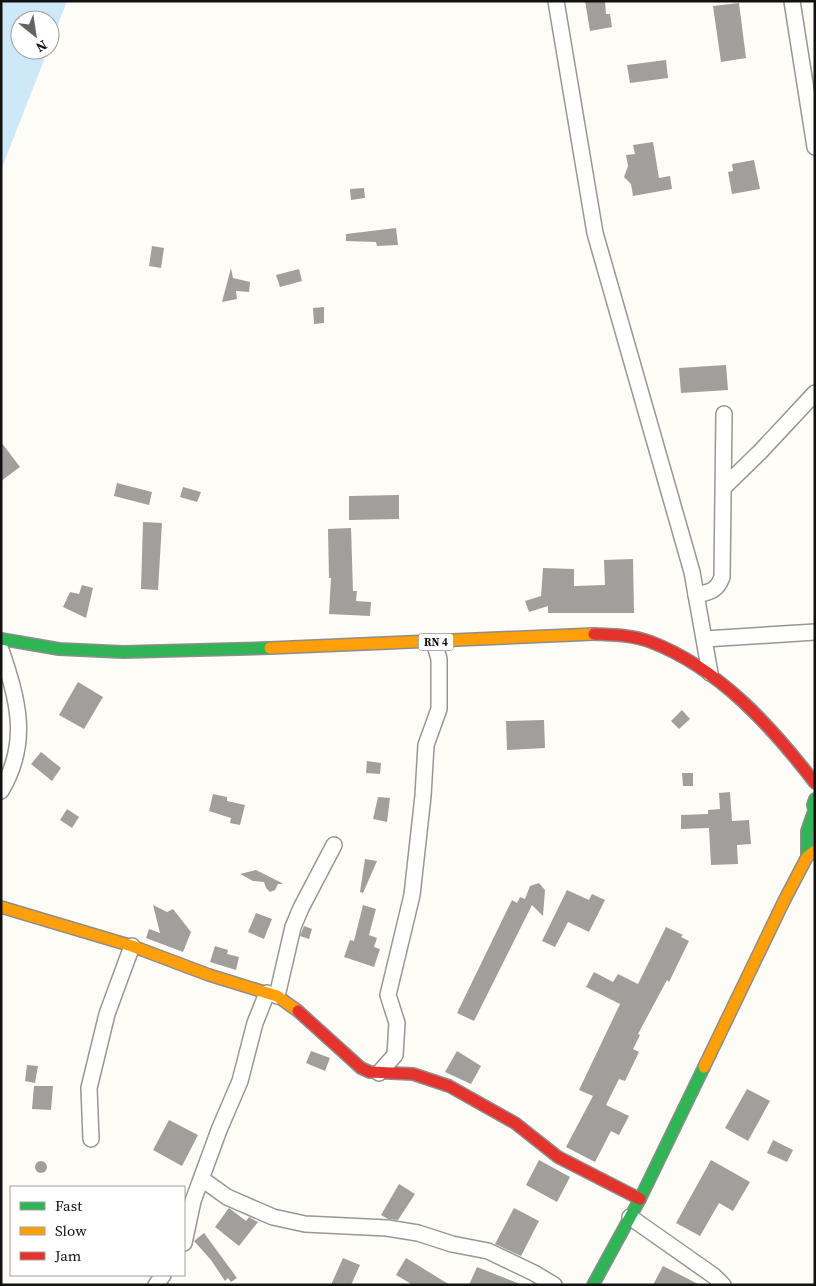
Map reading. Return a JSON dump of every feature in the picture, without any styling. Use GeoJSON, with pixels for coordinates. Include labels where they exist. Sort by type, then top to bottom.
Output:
{"type":"FeatureCollection","features":[{"type":"Feature","properties":{"kind":"main road","name":"RN 4"},"geometry":{"type":"LineString","coordinates":[[1,639],[59,649],[123,652],[434,642],[589,634],[621,635],[651,642],[710,673],[785,744],[815,783]]}},
{"type":"Feature","properties":{"kind":"main road"},"geometry":{"type":"LineString","coordinates":[[593,1285],[640,1199],[811,854],[808,831],[814,807]]}},
{"type":"Feature","properties":{"kind":"main road"},"geometry":{"type":"LineString","coordinates":[[1,907],[132,946],[209,975],[272,995],[297,1010],[361,1068],[370,1072],[413,1074],[448,1086],[515,1123],[558,1157],[640,1199]]}},
{"type":"Feature","properties":{"kind":"street"},"geometry":{"type":"LineString","coordinates":[[556,1],[595,233],[696,595],[710,673]]}},
{"type":"Feature","properties":{"kind":"street"},"geometry":{"type":"LineString","coordinates":[[792,1],[815,147]]}},
{"type":"Feature","properties":{"kind":"street"},"geometry":{"type":"LineString","coordinates":[[724,487],[760,452],[815,393]]}},
{"type":"Feature","properties":{"kind":"street"},"geometry":{"type":"LineString","coordinates":[[696,595],[712,592],[719,585],[722,577],[724,414]]}},
{"type":"Feature","properties":{"kind":"street"},"geometry":{"type":"LineString","coordinates":[[705,639],[815,632]]}},
{"type":"Feature","properties":{"kind":"street"},"geometry":{"type":"LineString","coordinates":[[413,1074],[398,1062],[395,1055],[397,1023],[388,995],[412,895],[422,805],[426,745],[439,709],[439,659],[434,642]]}},
{"type":"Feature","properties":{"kind":"street"},"geometry":{"type":"LineString","coordinates":[[1,650],[11,675],[18,706],[19,742],[7,782],[1,792]]}},
{"type":"Feature","properties":{"kind":"street"},"geometry":{"type":"LineString","coordinates":[[185,1238],[190,1214],[219,1130],[240,1081],[255,1023],[272,995],[293,927],[301,908],[334,845]]}},
{"type":"Feature","properties":{"kind":"street"},"geometry":{"type":"LineString","coordinates":[[90,1139],[89,1088],[107,1014],[132,946]]}},
{"type":"Feature","properties":{"kind":"street"},"geometry":{"type":"LineString","coordinates":[[379,1073],[395,1055]]}},
{"type":"Feature","properties":{"kind":"street"},"geometry":{"type":"LineString","coordinates":[[202,1179],[227,1198],[288,1221],[305,1224],[387,1228],[418,1233],[452,1244],[488,1251],[534,1272],[554,1285]]}},
{"type":"Feature","properties":{"kind":"street"},"geometry":{"type":"LineString","coordinates":[[630,1217],[714,1276],[723,1285]]}},
{"type":"Feature","properties":{"kind":"water"},"geometry":{"type":"Polygon","coordinates":[[[1,1],[67,1],[60,19],[60,10],[10,10],[10,60],[44,60],[1,170],[1,1]]]}},
{"type":"Feature","properties":{"kind":"building"},"geometry":{"type":"Polygon","coordinates":[[[585,1],[605,1],[606,14],[610,14],[612,27],[590,31],[585,1]]]}},
{"type":"Feature","properties":{"kind":"building"},"geometry":{"type":"Polygon","coordinates":[[[739,3],[746,58],[721,62],[713,6],[739,3]]]}},
{"type":"Feature","properties":{"kind":"building"},"geometry":{"type":"Polygon","coordinates":[[[666,60],[668,78],[630,83],[627,65],[666,60]]]}},
{"type":"Feature","properties":{"kind":"building"},"geometry":{"type":"Polygon","coordinates":[[[653,142],[659,178],[670,176],[672,189],[633,196],[631,184],[624,177],[628,166],[626,155],[635,154],[633,145],[653,142]]]}},
{"type":"Feature","properties":{"kind":"building"},"geometry":{"type":"Polygon","coordinates":[[[754,160],[760,189],[732,194],[728,172],[733,171],[732,164],[754,160]]]}},
{"type":"Feature","properties":{"kind":"building"},"geometry":{"type":"Polygon","coordinates":[[[364,188],[365,198],[351,200],[350,189],[364,188]]]}},
{"type":"Feature","properties":{"kind":"building"},"geometry":{"type":"Polygon","coordinates":[[[396,228],[398,245],[377,246],[376,242],[346,241],[346,234],[396,228]]]}},
{"type":"Feature","properties":{"kind":"building"},"geometry":{"type":"Polygon","coordinates":[[[152,246],[164,248],[161,268],[149,266],[152,246]]]}},
{"type":"Feature","properties":{"kind":"building"},"geometry":{"type":"Polygon","coordinates":[[[231,268],[233,278],[250,282],[249,292],[236,291],[237,299],[222,302],[231,268]]]}},
{"type":"Feature","properties":{"kind":"building"},"geometry":{"type":"Polygon","coordinates":[[[299,269],[302,281],[280,287],[276,275],[299,269]]]}},
{"type":"Feature","properties":{"kind":"building"},"geometry":{"type":"Polygon","coordinates":[[[324,307],[324,323],[314,324],[313,308],[324,307]]]}},
{"type":"Feature","properties":{"kind":"building"},"geometry":{"type":"Polygon","coordinates":[[[726,365],[728,390],[681,393],[679,368],[726,365]]]}},
{"type":"Feature","properties":{"kind":"building"},"geometry":{"type":"Polygon","coordinates":[[[1,442],[20,467],[1,481],[1,442]]]}},
{"type":"Feature","properties":{"kind":"building"},"geometry":{"type":"Polygon","coordinates":[[[117,483],[152,492],[149,505],[114,496],[117,483]]]}},
{"type":"Feature","properties":{"kind":"building"},"geometry":{"type":"Polygon","coordinates":[[[183,487],[201,492],[197,502],[180,497],[183,487]]]}},
{"type":"Feature","properties":{"kind":"building"},"geometry":{"type":"Polygon","coordinates":[[[399,495],[399,519],[349,520],[349,496],[399,495]]]}},
{"type":"Feature","properties":{"kind":"building"},"geometry":{"type":"Polygon","coordinates":[[[143,522],[162,523],[158,590],[141,589],[143,522]]]}},
{"type":"Feature","properties":{"kind":"building"},"geometry":{"type":"Polygon","coordinates":[[[351,528],[353,591],[357,591],[356,601],[371,602],[370,616],[329,614],[331,578],[329,578],[328,529],[351,528]]]}},
{"type":"Feature","properties":{"kind":"building"},"geometry":{"type":"Polygon","coordinates":[[[633,559],[634,613],[548,613],[548,606],[529,612],[525,601],[541,596],[543,568],[574,569],[574,586],[605,585],[604,560],[633,559]]]}},
{"type":"Feature","properties":{"kind":"building"},"geometry":{"type":"Polygon","coordinates":[[[82,585],[93,588],[86,618],[63,607],[70,592],[79,594],[82,585]]]}},
{"type":"Feature","properties":{"kind":"building"},"geometry":{"type":"Polygon","coordinates":[[[78,682],[103,697],[84,729],[59,715],[78,682]]]}},
{"type":"Feature","properties":{"kind":"building"},"geometry":{"type":"Polygon","coordinates":[[[682,710],[690,719],[679,729],[671,721],[682,710]]]}},
{"type":"Feature","properties":{"kind":"building"},"geometry":{"type":"Polygon","coordinates":[[[544,720],[545,748],[507,750],[506,721],[544,720]]]}},
{"type":"Feature","properties":{"kind":"building"},"geometry":{"type":"Polygon","coordinates":[[[41,752],[61,768],[52,781],[31,764],[41,752]]]}},
{"type":"Feature","properties":{"kind":"building"},"geometry":{"type":"Polygon","coordinates":[[[367,761],[381,763],[380,774],[366,773],[367,761]]]}},
{"type":"Feature","properties":{"kind":"building"},"geometry":{"type":"Polygon","coordinates":[[[682,773],[693,773],[693,786],[683,786],[682,773]]]}},
{"type":"Feature","properties":{"kind":"building"},"geometry":{"type":"Polygon","coordinates":[[[730,792],[732,821],[749,820],[751,844],[737,845],[738,864],[711,865],[709,828],[681,829],[681,815],[708,814],[708,810],[720,809],[719,793],[730,792]]]}},
{"type":"Feature","properties":{"kind":"building"},"geometry":{"type":"Polygon","coordinates":[[[213,794],[227,797],[227,801],[245,805],[240,825],[230,823],[231,818],[209,811],[213,794]]]}},
{"type":"Feature","properties":{"kind":"building"},"geometry":{"type":"Polygon","coordinates":[[[378,797],[390,798],[387,822],[373,819],[378,797]]]}},
{"type":"Feature","properties":{"kind":"building"},"geometry":{"type":"Polygon","coordinates":[[[67,809],[79,817],[72,828],[60,820],[67,809]]]}},
{"type":"Feature","properties":{"kind":"building"},"geometry":{"type":"Polygon","coordinates":[[[365,859],[377,861],[363,893],[360,892],[365,859]]]}},
{"type":"Feature","properties":{"kind":"building"},"geometry":{"type":"Polygon","coordinates":[[[256,870],[282,884],[278,884],[275,890],[270,892],[264,882],[253,881],[240,874],[256,870]]]}},
{"type":"Feature","properties":{"kind":"building"},"geometry":{"type":"Polygon","coordinates":[[[539,883],[545,890],[543,916],[532,905],[474,1021],[457,1013],[512,900],[517,903],[520,897],[525,899],[530,886],[539,883]]]}},
{"type":"Feature","properties":{"kind":"building"},"geometry":{"type":"Polygon","coordinates":[[[567,890],[589,900],[592,894],[605,900],[589,932],[568,922],[555,947],[542,941],[567,890]]]}},
{"type":"Feature","properties":{"kind":"building"},"geometry":{"type":"Polygon","coordinates":[[[153,905],[167,912],[173,909],[191,932],[183,952],[146,938],[149,929],[160,933],[153,905]]]}},
{"type":"Feature","properties":{"kind":"building"},"geometry":{"type":"Polygon","coordinates":[[[363,905],[376,909],[369,935],[377,938],[374,947],[380,949],[374,967],[344,957],[350,940],[354,941],[363,905]]]}},
{"type":"Feature","properties":{"kind":"building"},"geometry":{"type":"Polygon","coordinates":[[[256,913],[272,919],[264,939],[248,932],[256,913]]]}},
{"type":"Feature","properties":{"kind":"building"},"geometry":{"type":"Polygon","coordinates":[[[304,926],[312,929],[309,939],[300,936],[304,926]]]}},
{"type":"Feature","properties":{"kind":"building"},"geometry":{"type":"Polygon","coordinates":[[[666,927],[683,935],[681,937],[689,941],[669,982],[667,980],[638,1034],[640,1035],[633,1049],[639,1052],[625,1081],[619,1079],[606,1105],[629,1116],[619,1135],[611,1131],[595,1162],[566,1147],[593,1096],[579,1090],[620,1004],[586,987],[594,972],[613,982],[618,974],[638,984],[666,927]]]}},
{"type":"Feature","properties":{"kind":"building"},"geometry":{"type":"Polygon","coordinates":[[[215,946],[228,950],[227,954],[239,957],[236,970],[210,962],[215,946]]]}},
{"type":"Feature","properties":{"kind":"building"},"geometry":{"type":"Polygon","coordinates":[[[311,1051],[330,1058],[325,1071],[306,1063],[311,1051]]]}},
{"type":"Feature","properties":{"kind":"building"},"geometry":{"type":"Polygon","coordinates":[[[457,1051],[481,1066],[471,1084],[445,1072],[457,1051]]]}},
{"type":"Feature","properties":{"kind":"building"},"geometry":{"type":"Polygon","coordinates":[[[27,1065],[38,1066],[35,1083],[25,1081],[27,1065]]]}},
{"type":"Feature","properties":{"kind":"building"},"geometry":{"type":"Polygon","coordinates":[[[34,1086],[53,1086],[51,1110],[32,1109],[34,1086]]]}},
{"type":"Feature","properties":{"kind":"building"},"geometry":{"type":"Polygon","coordinates":[[[747,1089],[770,1101],[748,1141],[725,1128],[747,1089]]]}},
{"type":"Feature","properties":{"kind":"building"},"geometry":{"type":"Polygon","coordinates":[[[169,1120],[198,1135],[182,1166],[153,1150],[169,1120]]]}},
{"type":"Feature","properties":{"kind":"building"},"geometry":{"type":"Polygon","coordinates":[[[773,1140],[793,1150],[787,1162],[767,1153],[773,1140]]]}},
{"type":"Feature","properties":{"kind":"building"},"geometry":{"type":"Polygon","coordinates":[[[539,1160],[570,1177],[557,1202],[526,1185],[539,1160]]]}},
{"type":"Feature","properties":{"kind":"building"},"geometry":{"type":"Polygon","coordinates":[[[711,1160],[750,1182],[733,1211],[719,1203],[700,1236],[676,1223],[711,1160]]]}},
{"type":"Feature","properties":{"kind":"building"},"geometry":{"type":"Polygon","coordinates":[[[41,1161],[47,1167],[41,1173],[35,1167],[41,1161]]]}},
{"type":"Feature","properties":{"kind":"building"},"geometry":{"type":"Polygon","coordinates":[[[399,1184],[415,1194],[398,1220],[388,1219],[381,1215],[399,1184]]]}},
{"type":"Feature","properties":{"kind":"building"},"geometry":{"type":"Polygon","coordinates":[[[229,1208],[246,1221],[249,1217],[258,1222],[239,1246],[215,1227],[229,1208]]]}},
{"type":"Feature","properties":{"kind":"building"},"geometry":{"type":"Polygon","coordinates":[[[514,1208],[539,1221],[521,1256],[495,1244],[514,1208]]]}},
{"type":"Feature","properties":{"kind":"building"},"geometry":{"type":"Polygon","coordinates":[[[204,1233],[237,1278],[231,1282],[228,1278],[225,1281],[211,1260],[194,1241],[204,1233]]]}},
{"type":"Feature","properties":{"kind":"building"},"geometry":{"type":"Polygon","coordinates":[[[343,1258],[360,1265],[351,1285],[331,1285],[343,1258]]]}},
{"type":"Feature","properties":{"kind":"building"},"geometry":{"type":"Polygon","coordinates":[[[406,1258],[450,1285],[413,1285],[396,1275],[406,1258]]]}},
{"type":"Feature","properties":{"kind":"building"},"geometry":{"type":"Polygon","coordinates":[[[663,1266],[700,1285],[653,1285],[663,1266]]]}},
{"type":"Feature","properties":{"kind":"building"},"geometry":{"type":"Polygon","coordinates":[[[477,1267],[520,1284],[520,1285],[469,1285],[477,1267]]]}},
{"type":"Feature","properties":{"kind":"traffic: fast"},"geometry":{"type":"LineString","coordinates":[[1,639],[59,649],[123,652],[270,648]]}},
{"type":"Feature","properties":{"kind":"traffic: fast"},"geometry":{"type":"LineString","coordinates":[[815,799],[813,805],[815,812]]}},
{"type":"Feature","properties":{"kind":"traffic: fast"},"geometry":{"type":"LineString","coordinates":[[807,857],[807,831],[814,811]]}},
{"type":"Feature","properties":{"kind":"traffic: fast"},"geometry":{"type":"LineString","coordinates":[[593,1285],[640,1199],[704,1067]]}},
{"type":"Feature","properties":{"kind":"traffic: slow"},"geometry":{"type":"LineString","coordinates":[[270,648],[594,634]]}},
{"type":"Feature","properties":{"kind":"traffic: slow"},"geometry":{"type":"LineString","coordinates":[[704,1067],[784,901],[807,857],[815,851]]}},
{"type":"Feature","properties":{"kind":"traffic: slow"},"geometry":{"type":"LineString","coordinates":[[1,907],[132,946],[209,975],[277,996],[298,1011]]}},
{"type":"Feature","properties":{"kind":"traffic: jam"},"geometry":{"type":"LineString","coordinates":[[594,634],[623,636],[651,642],[676,653],[699,667],[742,701],[781,741],[815,783]]}},
{"type":"Feature","properties":{"kind":"traffic: jam"},"geometry":{"type":"LineString","coordinates":[[298,1011],[361,1068],[370,1072],[413,1074],[449,1086],[515,1123],[558,1157],[640,1199]]}}]}
